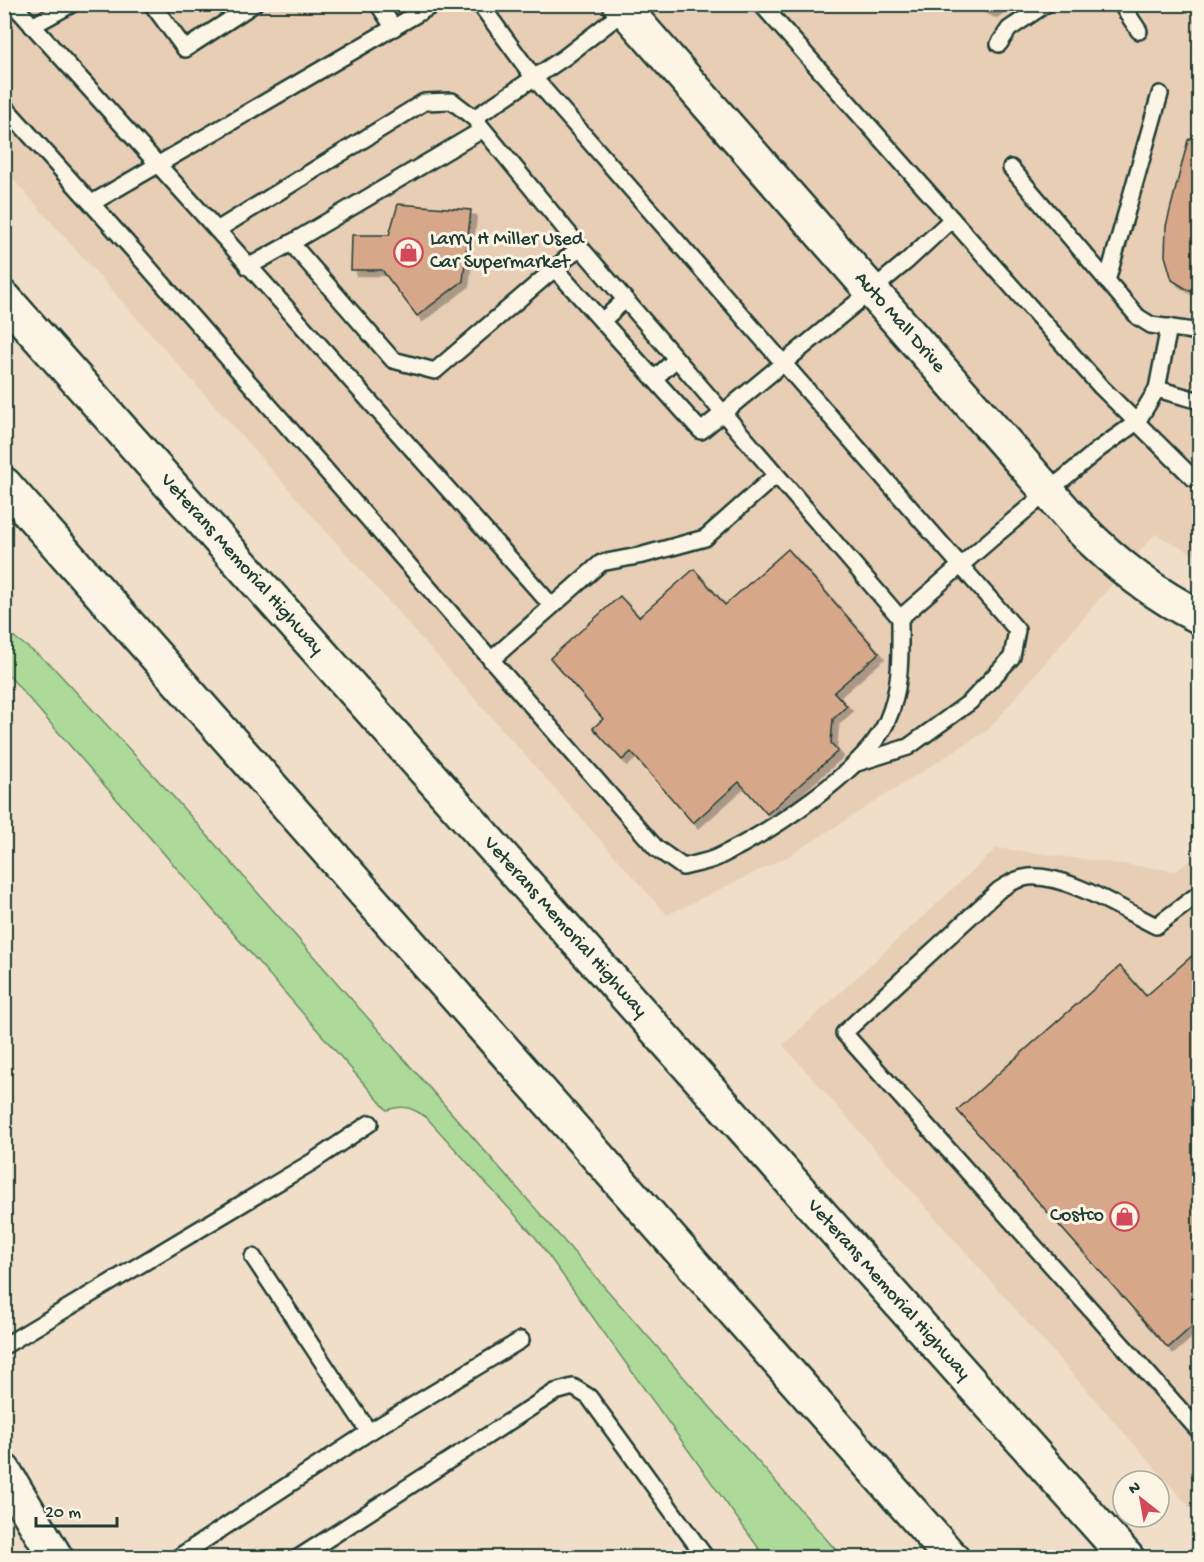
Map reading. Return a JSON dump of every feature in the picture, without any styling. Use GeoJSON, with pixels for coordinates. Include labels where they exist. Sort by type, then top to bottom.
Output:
{"type":"FeatureCollection","features":[{"type":"Feature","properties":{"kind":"main road","name":"Auto Mall Drive"},"geometry":{"type":"LineString","coordinates":[[626,6],[1048,493],[1109,558],[1149,588],[1200,617]]}},
{"type":"Feature","properties":{"kind":"main road","name":"Veterans Memorial Highway"},"geometry":{"type":"LineString","coordinates":[[4,298],[1127,1557]]}},
{"type":"Feature","properties":{"kind":"main road"},"geometry":{"type":"LineString","coordinates":[[4,484],[950,1555]]}},
{"type":"Feature","properties":{"kind":"main road"},"geometry":{"type":"LineString","coordinates":[[4,1471],[56,1557]]}},
{"type":"Feature","properties":{"kind":"lane"},"geometry":{"type":"LineString","coordinates":[[14,4],[552,606]]}},
{"type":"Feature","properties":{"kind":"lane"},"geometry":{"type":"LineString","coordinates":[[32,26],[72,4]]}},
{"type":"Feature","properties":{"kind":"lane"},"geometry":{"type":"LineString","coordinates":[[152,4],[185,49],[254,4]]}},
{"type":"Feature","properties":{"kind":"lane"},"geometry":{"type":"LineString","coordinates":[[378,4],[394,28]]}},
{"type":"Feature","properties":{"kind":"lane"},"geometry":{"type":"LineString","coordinates":[[92,204],[434,4]]}},
{"type":"Feature","properties":{"kind":"lane"},"geometry":{"type":"LineString","coordinates":[[480,4],[534,78],[1017,630],[1012,657],[970,702],[908,747],[857,763]]}},
{"type":"Feature","properties":{"kind":"lane"},"geometry":{"type":"LineString","coordinates":[[761,4],[1101,387],[1193,478],[1200,479]]}},
{"type":"Feature","properties":{"kind":"lane"},"geometry":{"type":"LineString","coordinates":[[999,44],[1009,30],[1046,4]]}},
{"type":"Feature","properties":{"kind":"lane"},"geometry":{"type":"LineString","coordinates":[[1121,4],[1139,31]]}},
{"type":"Feature","properties":{"kind":"lane"},"geometry":{"type":"LineString","coordinates":[[248,267],[291,243],[478,124],[626,6]]}},
{"type":"Feature","properties":{"kind":"lane"},"geometry":{"type":"LineString","coordinates":[[1107,281],[1160,94]]}},
{"type":"Feature","properties":{"kind":"lane"},"geometry":{"type":"LineString","coordinates":[[4,106],[656,848],[683,867],[717,858],[807,804],[857,763],[886,722],[901,678],[900,618],[580,248],[478,124],[452,101],[424,102],[217,230]]}},
{"type":"Feature","properties":{"kind":"lane"},"geometry":{"type":"LineString","coordinates":[[1011,168],[1138,317],[1150,325],[1200,332]]}},
{"type":"Feature","properties":{"kind":"lane"},"geometry":{"type":"LineString","coordinates":[[555,269],[701,431],[871,290],[952,219]]}},
{"type":"Feature","properties":{"kind":"lane"},"geometry":{"type":"LineString","coordinates":[[291,243],[393,360],[435,371],[580,248]]}},
{"type":"Feature","properties":{"kind":"lane"},"geometry":{"type":"LineString","coordinates":[[602,321],[625,300]]}},
{"type":"Feature","properties":{"kind":"lane"},"geometry":{"type":"LineString","coordinates":[[900,618],[1100,449],[1137,422],[1156,389],[1169,327]]}},
{"type":"Feature","properties":{"kind":"lane"},"geometry":{"type":"LineString","coordinates":[[654,379],[676,359]]}},
{"type":"Feature","properties":{"kind":"lane"},"geometry":{"type":"LineString","coordinates":[[1156,389],[1200,401]]}},
{"type":"Feature","properties":{"kind":"lane"},"geometry":{"type":"LineString","coordinates":[[491,660],[601,563],[643,555],[705,538],[776,474]]}},
{"type":"Feature","properties":{"kind":"lane"},"geometry":{"type":"LineString","coordinates":[[1200,893],[1156,926],[1051,879],[1030,877],[1013,881],[999,890],[844,1033],[1200,1432]]}},
{"type":"Feature","properties":{"kind":"lane"},"geometry":{"type":"LineString","coordinates":[[4,1346],[302,1168],[370,1123]]}},
{"type":"Feature","properties":{"kind":"lane"},"geometry":{"type":"LineString","coordinates":[[253,1257],[369,1432]]}},
{"type":"Feature","properties":{"kind":"lane"},"geometry":{"type":"LineString","coordinates":[[177,1557],[369,1432],[521,1340]]}},
{"type":"Feature","properties":{"kind":"lane"},"geometry":{"type":"LineString","coordinates":[[298,1557],[555,1392],[573,1387],[589,1397],[706,1557]]}},
{"type":"Feature","properties":{"kind":"shaded area"},"geometry":{"type":"Polygon","coordinates":[[[4,5],[1199,5],[1199,557],[1155,534],[988,730],[789,856],[667,915],[5,170],[4,5]]]}},
{"type":"Feature","properties":{"kind":"shaded area"},"geometry":{"type":"Polygon","coordinates":[[[997,848],[1176,871],[1199,854],[1199,1518],[1171,1486],[1171,1469],[1156,1469],[783,1045],[997,848]]]}},
{"type":"Feature","properties":{"kind":"green space"},"geometry":{"type":"Polygon","coordinates":[[[5,630],[51,665],[170,793],[842,1557],[765,1557],[536,1238],[427,1118],[408,1108],[398,1107],[387,1110],[5,671],[5,630]]]}},
{"type":"Feature","properties":{"kind":"building"},"geometry":{"type":"Polygon","coordinates":[[[973,4],[1003,4],[991,12],[973,4]]]}},
{"type":"Feature","properties":{"kind":"building"},"geometry":{"type":"Polygon","coordinates":[[[1200,133],[1200,294],[1172,280],[1165,256],[1166,226],[1188,140],[1200,133]]]}},
{"type":"Feature","properties":{"kind":"building","name":"Larry H Miller Used Car Supermarket"},"geometry":{"type":"Polygon","coordinates":[[[398,204],[471,210],[463,281],[417,316],[382,270],[351,270],[352,235],[389,235],[398,204]]]}},
{"type":"Feature","properties":{"kind":"building"},"geometry":{"type":"Polygon","coordinates":[[[788,549],[879,653],[834,692],[847,706],[833,719],[831,743],[838,751],[767,814],[739,782],[693,823],[631,752],[622,760],[593,728],[603,719],[550,658],[620,596],[639,617],[694,569],[725,605],[788,549]]]}},
{"type":"Feature","properties":{"kind":"building","name":"Costco"},"geometry":{"type":"Polygon","coordinates":[[[1200,949],[1200,1325],[1197,1322],[1168,1348],[957,1110],[1120,966],[1146,996],[1200,949]]]}},
{"type":"Feature","properties":{"kind":"place","name":"Larry H Miller Used Car Supermarket"},"geometry":{"type":"Point","coordinates":[409,252]}},
{"type":"Feature","properties":{"kind":"place","name":"Costco"},"geometry":{"type":"Point","coordinates":[1125,1216]}}]}
